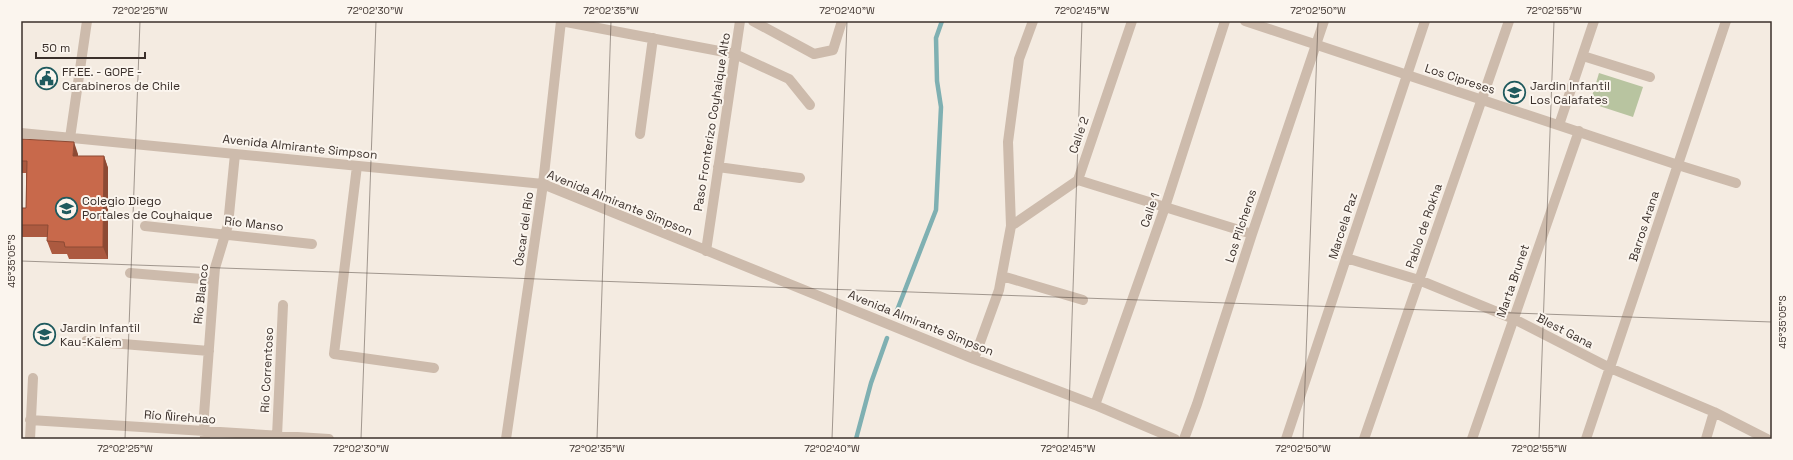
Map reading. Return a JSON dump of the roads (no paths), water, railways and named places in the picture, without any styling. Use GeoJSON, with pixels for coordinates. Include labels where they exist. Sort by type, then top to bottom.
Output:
{"type":"FeatureCollection","features":[{"type":"Feature","properties":{"kind":"street"},"geometry":{"type":"LineString","coordinates":[[70,138],[87,21]]}},
{"type":"Feature","properties":{"kind":"street"},"geometry":{"type":"LineString","coordinates":[[561,21],[735,54],[788,79],[810,105]]}},
{"type":"Feature","properties":{"kind":"street","name":"Óscar del Río"},"geometry":{"type":"LineString","coordinates":[[506,439],[543,184],[561,21]]}},
{"type":"Feature","properties":{"kind":"street","name":"Paso Fronterizo Coyhaique Alto"},"geometry":{"type":"LineString","coordinates":[[706,250],[740,21]]}},
{"type":"Feature","properties":{"kind":"street"},"geometry":{"type":"LineString","coordinates":[[753,21],[814,54],[833,50],[842,21]]}},
{"type":"Feature","properties":{"kind":"street"},"geometry":{"type":"LineString","coordinates":[[974,359],[1000,290],[1011,226],[1008,142],[1019,59],[1032,21]]}},
{"type":"Feature","properties":{"kind":"street","name":"Calle 2"},"geometry":{"type":"LineString","coordinates":[[1078,180],[1132,21]]}},
{"type":"Feature","properties":{"kind":"street","name":"Calle 1"},"geometry":{"type":"LineString","coordinates":[[1095,405],[1165,207],[1225,21]]}},
{"type":"Feature","properties":{"kind":"street","name":"Los Cipreses"},"geometry":{"type":"LineString","coordinates":[[1245,21],[1736,183]]}},
{"type":"Feature","properties":{"kind":"street","name":"Los Pilcheros"},"geometry":{"type":"LineString","coordinates":[[1184,439],[1197,404],[1252,234],[1324,21]]}},
{"type":"Feature","properties":{"kind":"street","name":"Marcela Paz"},"geometry":{"type":"LineString","coordinates":[[1286,439],[1425,21]]}},
{"type":"Feature","properties":{"kind":"street","name":"Pablo de Rokha"},"geometry":{"type":"LineString","coordinates":[[1364,439],[1509,21]]}},
{"type":"Feature","properties":{"kind":"street"},"geometry":{"type":"LineString","coordinates":[[1559,125],[1594,21]]}},
{"type":"Feature","properties":{"kind":"street","name":"Barros Arana"},"geometry":{"type":"LineString","coordinates":[[1586,439],[1726,21]]}},
{"type":"Feature","properties":{"kind":"street"},"geometry":{"type":"LineString","coordinates":[[640,134],[653,38]]}},
{"type":"Feature","properties":{"kind":"street"},"geometry":{"type":"LineString","coordinates":[[1583,56],[1650,77]]}},
{"type":"Feature","properties":{"kind":"street","name":"Marta Brunet"},"geometry":{"type":"LineString","coordinates":[[1472,439],[1579,131]]}},
{"type":"Feature","properties":{"kind":"street","name":"Avenida Almirante Simpson"},"geometry":{"type":"LineString","coordinates":[[21,133],[543,184],[974,359],[1095,405],[1175,439]]}},
{"type":"Feature","properties":{"kind":"street","name":"Río Blanco"},"geometry":{"type":"LineString","coordinates":[[205,435],[214,280],[217,262],[226,235],[235,154]]}},
{"type":"Feature","properties":{"kind":"street"},"geometry":{"type":"LineString","coordinates":[[357,166],[334,354],[434,368]]}},
{"type":"Feature","properties":{"kind":"street"},"geometry":{"type":"LineString","coordinates":[[718,167],[800,178]]}},
{"type":"Feature","properties":{"kind":"street"},"geometry":{"type":"LineString","coordinates":[[1011,226],[1078,180],[1252,234]]}},
{"type":"Feature","properties":{"kind":"street","name":"Río Manso"},"geometry":{"type":"LineString","coordinates":[[145,226],[312,244]]}},
{"type":"Feature","properties":{"kind":"street","name":"Blest Gana"},"geometry":{"type":"LineString","coordinates":[[1346,258],[1419,280],[1514,319],[1610,368],[1714,412],[1767,439]]}},
{"type":"Feature","properties":{"kind":"street"},"geometry":{"type":"LineString","coordinates":[[130,273],[214,280]]}},
{"type":"Feature","properties":{"kind":"street"},"geometry":{"type":"LineString","coordinates":[[1002,276],[1083,300]]}},
{"type":"Feature","properties":{"kind":"street","name":"Río Correntoso"},"geometry":{"type":"LineString","coordinates":[[277,436],[283,305]]}},
{"type":"Feature","properties":{"kind":"street"},"geometry":{"type":"LineString","coordinates":[[86,342],[209,351]]}},
{"type":"Feature","properties":{"kind":"street"},"geometry":{"type":"LineString","coordinates":[[30,439],[33,378]]}},
{"type":"Feature","properties":{"kind":"street"},"geometry":{"type":"LineString","coordinates":[[1706,439],[1714,412]]}},
{"type":"Feature","properties":{"kind":"street","name":"Río Ñirehuao"},"geometry":{"type":"LineString","coordinates":[[30,420],[205,435],[277,436],[329,439]]}},
{"type":"Feature","properties":{"kind":"waterway"},"geometry":{"type":"LineString","coordinates":[[896,313],[936,210],[941,107],[937,81],[936,38],[942,21]]}},
{"type":"Feature","properties":{"kind":"waterway"},"geometry":{"type":"LineString","coordinates":[[856,439],[871,383],[887,338]]}},
{"type":"Feature","properties":{"kind":"place","name":"FF.EE. - GOPE - Carabineros de Chile"},"geometry":{"type":"Point","coordinates":[47,79]}},
{"type":"Feature","properties":{"kind":"place","name":"Jardin Infantil Los Calafates"},"geometry":{"type":"Point","coordinates":[1515,93]}},
{"type":"Feature","properties":{"kind":"place","name":"Colegio Diego Portales de Coyhaique"},"geometry":{"type":"Point","coordinates":[67,208]}},
{"type":"Feature","properties":{"kind":"place","name":"Jardin Infantil Kau-Kalem"},"geometry":{"type":"Point","coordinates":[44,335]}}]}
